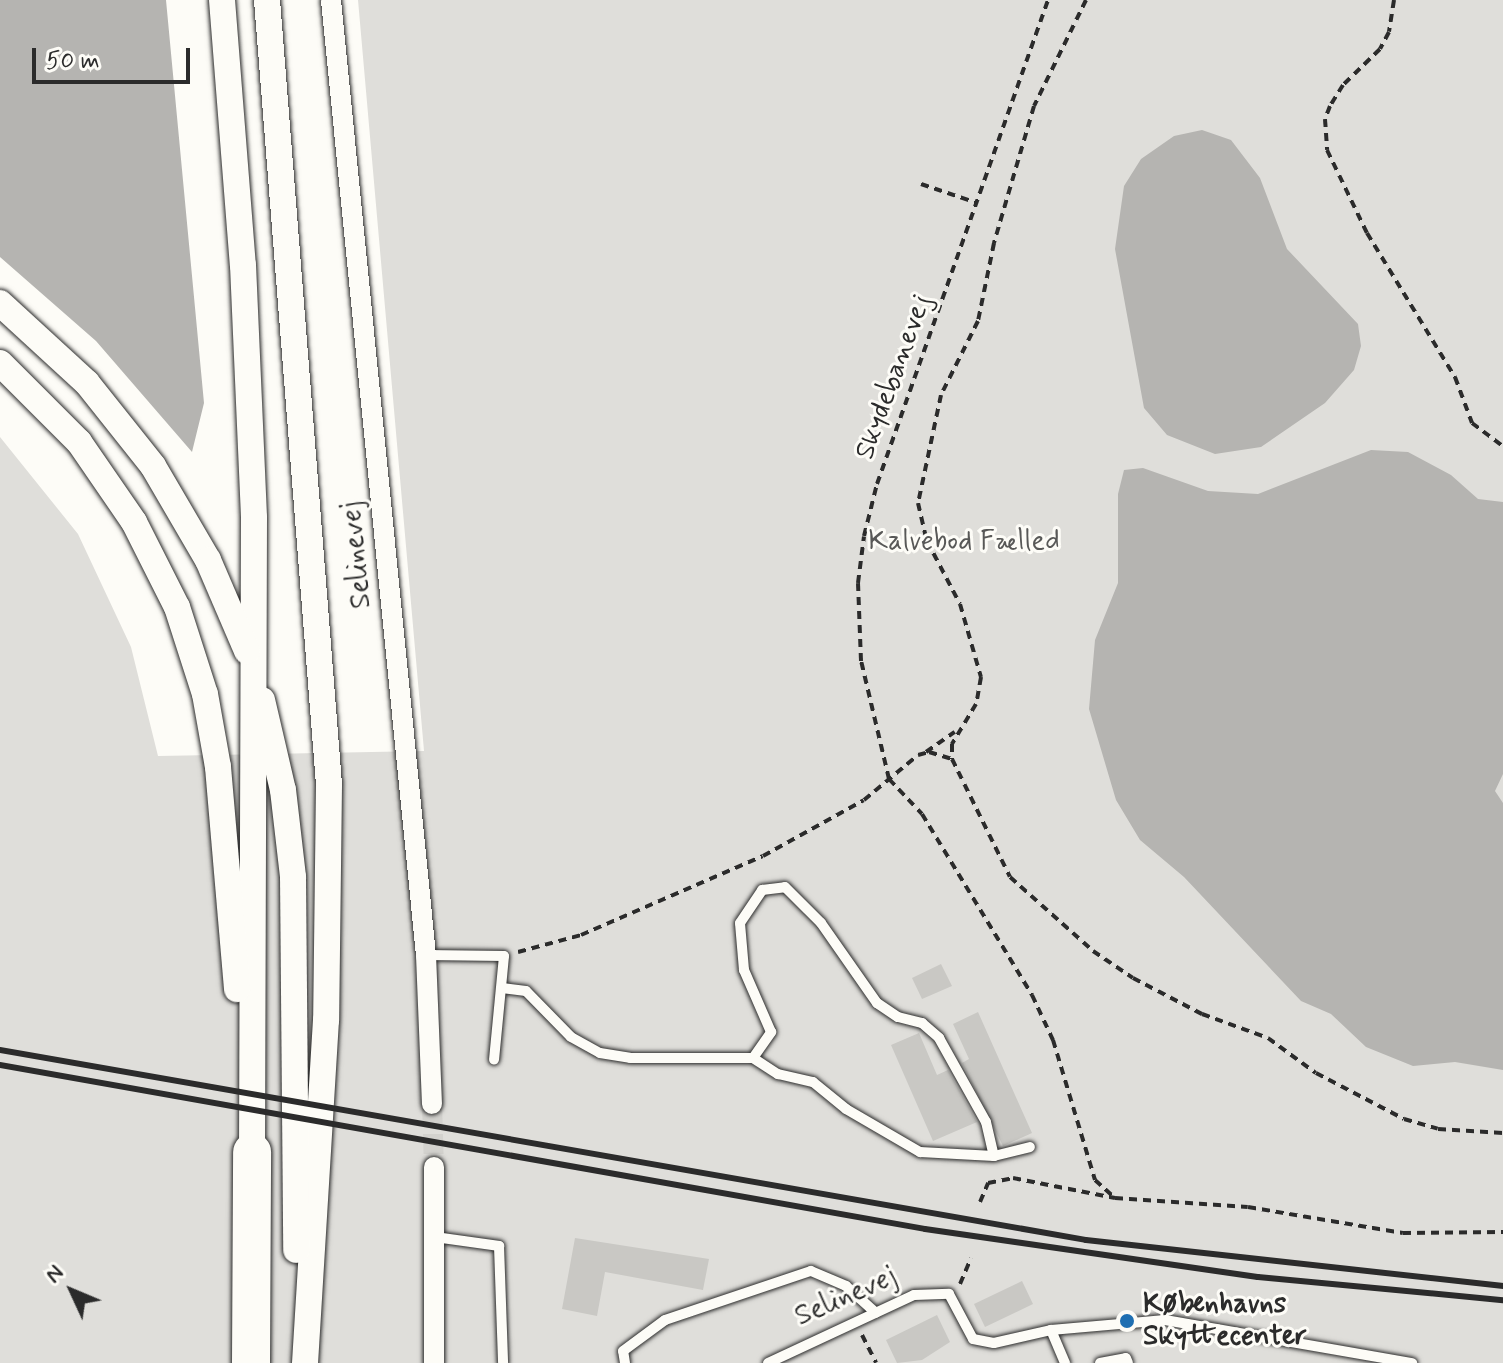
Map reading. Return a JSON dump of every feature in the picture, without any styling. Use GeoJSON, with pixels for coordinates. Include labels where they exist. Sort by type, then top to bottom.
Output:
{"type":"FeatureCollection","features":[{"type":"Feature","properties":{"kind":"highway"},"geometry":{"type":"LineString","coordinates":[[251,1363],[252,1152]]}},
{"type":"Feature","properties":{"kind":"street"},"geometry":{"type":"LineString","coordinates":[[222,0],[251,395],[252,1152]]}},
{"type":"Feature","properties":{"kind":"street"},"geometry":{"type":"LineString","coordinates":[[267,0],[329,785],[326,1020],[305,1363]]}},
{"type":"Feature","properties":{"kind":"street","name":"Selinevej"},"geometry":{"type":"LineString","coordinates":[[331,0],[426,955],[432,1104]]}},
{"type":"Feature","properties":{"kind":"street"},"geometry":{"type":"LineString","coordinates":[[0,303],[87,383],[153,466],[208,560],[253,669],[283,790],[293,877],[296,1363]]}},
{"type":"Feature","properties":{"kind":"street"},"geometry":{"type":"LineString","coordinates":[[0,363],[79,442],[134,522],[177,607],[200,679],[218,767],[252,1152]]}},
{"type":"Feature","properties":{"kind":"street"},"geometry":{"type":"LineString","coordinates":[[434,1167],[434,1363]]}},
{"type":"Feature","properties":{"kind":"lane"},"geometry":{"type":"LineString","coordinates":[[753,1058],[771,1032],[744,970],[740,923],[762,890],[785,887],[821,923],[877,1003],[898,1017],[922,1023],[939,1038],[986,1122],[994,1156]]}},
{"type":"Feature","properties":{"kind":"lane"},"geometry":{"type":"LineString","coordinates":[[426,955],[504,956],[494,1060]]}},
{"type":"Feature","properties":{"kind":"lane"},"geometry":{"type":"LineString","coordinates":[[502,988],[526,991],[571,1037],[600,1053],[630,1058],[753,1058],[778,1074],[813,1082],[846,1109],[920,1152],[994,1156],[1030,1147]]}},
{"type":"Feature","properties":{"kind":"lane"},"geometry":{"type":"LineString","coordinates":[[435,1237],[499,1246],[503,1363]]}},
{"type":"Feature","properties":{"kind":"lane"},"geometry":{"type":"LineString","coordinates":[[625,1363],[623,1351],[665,1320],[811,1271],[846,1286],[876,1313]]}},
{"type":"Feature","properties":{"kind":"lane"},"geometry":{"type":"LineString","coordinates":[[949,1294],[973,1339],[994,1343],[1051,1330],[1179,1321],[1412,1363]]}},
{"type":"Feature","properties":{"kind":"lane","name":"Selinevej"},"geometry":{"type":"LineString","coordinates":[[768,1363],[914,1295],[949,1294]]}},
{"type":"Feature","properties":{"kind":"lane"},"geometry":{"type":"LineString","coordinates":[[1051,1330],[1065,1363]]}},
{"type":"Feature","properties":{"kind":"lane"},"geometry":{"type":"LineString","coordinates":[[1100,1363],[1126,1358],[1128,1363]]}},
{"type":"Feature","properties":{"kind":"path","name":"Skydebanevej"},"geometry":{"type":"LineString","coordinates":[[889,779],[861,661],[858,583],[864,536],[1048,0]]}},
{"type":"Feature","properties":{"kind":"path"},"geometry":{"type":"LineString","coordinates":[[504,956],[581,935],[763,856],[864,800],[918,755],[957,730],[976,704],[981,677],[960,604],[927,541],[918,503],[941,395],[978,321],[998,228],[1034,106],[1086,0]]}},
{"type":"Feature","properties":{"kind":"path"},"geometry":{"type":"LineString","coordinates":[[1394,0],[1389,32],[1380,49],[1343,85],[1330,106],[1325,119],[1327,150],[1367,233],[1455,377],[1472,423],[1503,446]]}},
{"type":"Feature","properties":{"kind":"path"},"geometry":{"type":"LineString","coordinates":[[921,184],[977,203]]}},
{"type":"Feature","properties":{"kind":"path"},"geometry":{"type":"LineString","coordinates":[[957,730],[952,759],[1010,877],[1113,965],[1182,1004],[1268,1038],[1316,1073],[1404,1119],[1448,1131],[1503,1133]]}},
{"type":"Feature","properties":{"kind":"path"},"geometry":{"type":"LineString","coordinates":[[918,755],[929,752],[952,759]]}},
{"type":"Feature","properties":{"kind":"path"},"geometry":{"type":"LineString","coordinates":[[889,779],[922,814],[1032,995],[1053,1040],[1095,1180],[1115,1198]]}},
{"type":"Feature","properties":{"kind":"path"},"geometry":{"type":"LineString","coordinates":[[980,1202],[988,1183],[1013,1178],[1115,1198],[1248,1207],[1403,1233],[1503,1232]]}},
{"type":"Feature","properties":{"kind":"path"},"geometry":{"type":"LineString","coordinates":[[949,1294],[962,1282],[971,1258]]}},
{"type":"Feature","properties":{"kind":"path"},"geometry":{"type":"LineString","coordinates":[[855,1323],[876,1363]]}},
{"type":"Feature","properties":{"kind":"green space","name":"Kalvebod Fælled"},"geometry":{"type":"Polygon","coordinates":[[[358,0],[1503,0],[1503,1363],[0,1363],[0,437],[78,534],[131,647],[158,756],[424,751],[358,0]]]}},
{"type":"Feature","properties":{"kind":"shaded area"},"geometry":{"type":"Polygon","coordinates":[[[0,0],[166,0],[204,403],[192,452],[96,341],[0,257],[0,0]]]}},
{"type":"Feature","properties":{"kind":"shaded area"},"geometry":{"type":"Polygon","coordinates":[[[1202,130],[1231,140],[1260,178],[1287,249],[1358,324],[1361,346],[1354,370],[1325,403],[1261,447],[1215,454],[1167,435],[1144,408],[1115,249],[1124,186],[1141,159],[1174,136],[1202,130]]]}},
{"type":"Feature","properties":{"kind":"shaded area"},"geometry":{"type":"Polygon","coordinates":[[[1371,450],[1408,452],[1451,475],[1478,499],[1503,502],[1503,774],[1495,791],[1503,803],[1503,1070],[1455,1062],[1413,1066],[1366,1047],[1331,1014],[1301,1001],[1184,877],[1140,840],[1116,800],[1089,709],[1095,640],[1118,583],[1118,494],[1124,470],[1143,468],[1208,491],[1258,494],[1371,450]]]}},
{"type":"Feature","properties":{"kind":"building"},"geometry":{"type":"Polygon","coordinates":[[[941,964],[952,986],[922,999],[912,978],[941,964]]]}},
{"type":"Feature","properties":{"kind":"building"},"geometry":{"type":"Polygon","coordinates":[[[978,1012],[1032,1133],[1003,1146],[962,1063],[969,1059],[953,1024],[978,1012]]]}},
{"type":"Feature","properties":{"kind":"building"},"geometry":{"type":"Polygon","coordinates":[[[919,1033],[937,1075],[948,1070],[977,1122],[933,1141],[891,1045],[919,1033]]]}},
{"type":"Feature","properties":{"kind":"building"},"geometry":{"type":"Polygon","coordinates":[[[575,1238],[709,1259],[703,1290],[605,1272],[597,1316],[562,1309],[575,1238]]]}},
{"type":"Feature","properties":{"kind":"building"},"geometry":{"type":"Polygon","coordinates":[[[1022,1281],[1033,1304],[985,1327],[974,1304],[1022,1281]]]}},
{"type":"Feature","properties":{"kind":"building"},"geometry":{"type":"Polygon","coordinates":[[[937,1315],[950,1342],[922,1360],[897,1363],[886,1340],[937,1315]]]}},
{"type":"Feature","properties":{"kind":"tunnel"},"geometry":{"type":"LineString","coordinates":[[432,1104],[434,1167]]}},
{"type":"Feature","properties":{"kind":"railway"},"geometry":{"type":"LineString","coordinates":[[0,1050],[1086,1240],[1503,1286]]}},
{"type":"Feature","properties":{"kind":"railway"},"geometry":{"type":"LineString","coordinates":[[0,1065],[925,1229],[1258,1277],[1503,1300]]}},
{"type":"Feature","properties":{"kind":"place","name":"Københavns Skyttecenter"},"geometry":{"type":"Point","coordinates":[1127,1321]}}]}
